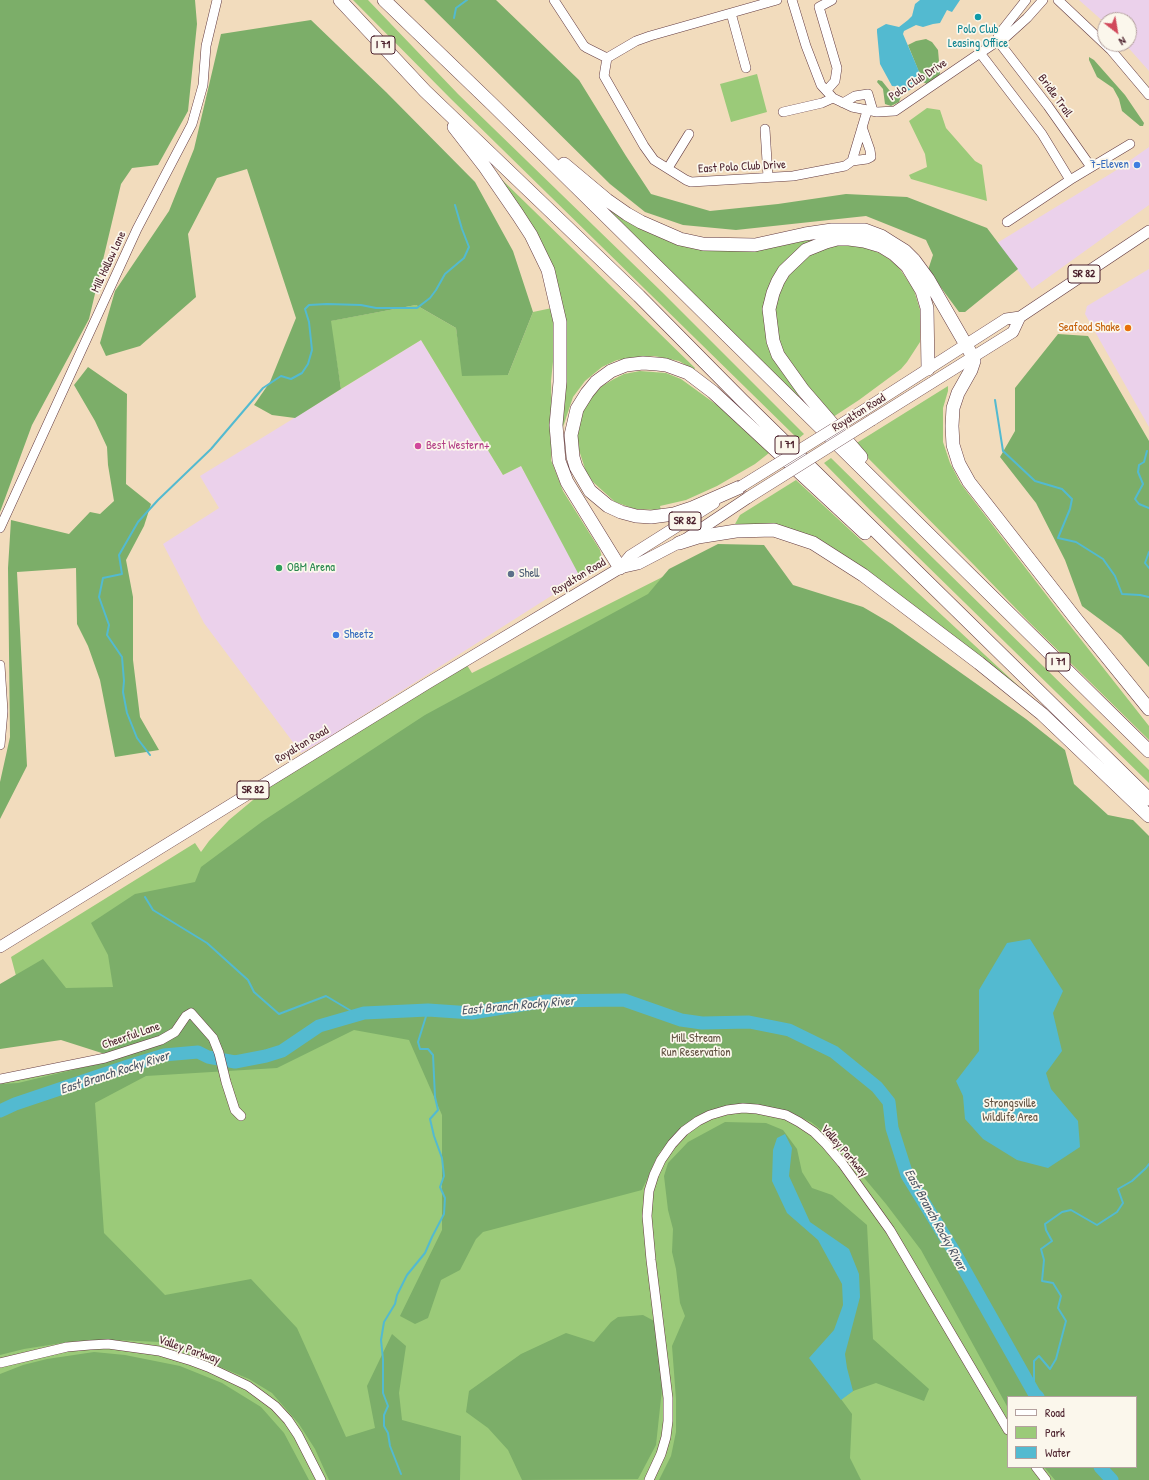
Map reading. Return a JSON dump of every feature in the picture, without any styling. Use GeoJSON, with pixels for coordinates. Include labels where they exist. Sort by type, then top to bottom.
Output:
{"type":"FeatureCollection","features":[{"type":"Feature","properties":{"kind":"highway","name":"I 71"},"geometry":{"type":"LineString","coordinates":[[340,0],[426,90],[639,296],[888,544],[1022,673],[1149,799]]}},
{"type":"Feature","properties":{"kind":"highway","name":"I 71"},"geometry":{"type":"LineString","coordinates":[[384,0],[494,105],[922,529],[1149,751]]}},
{"type":"Feature","properties":{"kind":"highway"},"geometry":{"type":"LineString","coordinates":[[426,90],[485,167],[518,215],[531,235],[548,270],[560,322],[560,374],[556,425],[559,461],[567,482],[620,568]]}},
{"type":"Feature","properties":{"kind":"highway"},"geometry":{"type":"LineString","coordinates":[[494,105],[607,200],[641,222],[680,238],[703,244],[755,245],[805,234],[832,230],[865,230],[881,236],[905,251],[914,260],[928,279],[973,357],[974,361],[971,370],[958,393],[953,408],[953,446],[959,464],[969,482],[1076,619],[1149,709]]}},
{"type":"Feature","properties":{"kind":"highway"},"geometry":{"type":"LineString","coordinates":[[922,529],[803,390],[778,355],[773,341],[769,309],[773,293],[784,271],[806,250],[837,239],[864,241],[881,246],[894,254],[907,266],[922,291],[927,308],[928,368]]}},
{"type":"Feature","properties":{"kind":"highway"},"geometry":{"type":"LineString","coordinates":[[740,487],[692,508],[674,514],[651,517],[636,516],[621,512],[608,506],[590,491],[576,467],[573,457],[571,435],[577,409],[596,382],[611,371],[626,365],[643,363],[666,365],[688,373],[713,392],[864,532],[888,544]]}},
{"type":"Feature","properties":{"kind":"highway"},"geometry":{"type":"LineString","coordinates":[[679,543],[698,537],[736,531],[774,530],[813,543],[863,575],[979,662],[1042,714],[1149,816]]}},
{"type":"Feature","properties":{"kind":"main road","name":"Royalton Road"},"geometry":{"type":"LineString","coordinates":[[620,568],[630,556],[864,410],[1006,319],[1020,317],[1149,231]]}},
{"type":"Feature","properties":{"kind":"main road","name":"Royalton Road"},"geometry":{"type":"LineString","coordinates":[[0,947],[386,708],[620,568],[638,564],[679,543],[1013,332],[1020,317]]}},
{"type":"Feature","properties":{"kind":"street","name":"Mill Hollow Lane"},"geometry":{"type":"LineString","coordinates":[[0,528],[137,229],[192,124],[202,87],[206,46],[217,0]]}},
{"type":"Feature","properties":{"kind":"street"},"geometry":{"type":"LineString","coordinates":[[554,0],[584,46],[607,58],[636,41],[650,36],[778,0]]}},
{"type":"Feature","properties":{"kind":"street","name":"Polo Club Drive"},"geometry":{"type":"LineString","coordinates":[[792,0],[814,70],[821,85],[833,98],[852,108],[870,111],[895,111],[1006,37],[1027,18],[1043,0]]}},
{"type":"Feature","properties":{"kind":"street"},"geometry":{"type":"LineString","coordinates":[[827,90],[834,81],[837,68],[819,7],[832,0]]}},
{"type":"Feature","properties":{"kind":"street","name":"Polo Club Drive"},"geometry":{"type":"LineString","coordinates":[[998,41],[1000,33],[1026,0]]}},
{"type":"Feature","properties":{"kind":"street"},"geometry":{"type":"LineString","coordinates":[[1058,0],[1110,50],[1149,95]]}},
{"type":"Feature","properties":{"kind":"street"},"geometry":{"type":"LineString","coordinates":[[731,13],[746,68]]}},
{"type":"Feature","properties":{"kind":"street","name":"Bridle Trail"},"geometry":{"type":"LineString","coordinates":[[998,41],[1048,106],[1091,167]]}},
{"type":"Feature","properties":{"kind":"street"},"geometry":{"type":"LineString","coordinates":[[980,53],[1042,134],[1070,180]]}},
{"type":"Feature","properties":{"kind":"street","name":"East Polo Club Drive"},"geometry":{"type":"LineString","coordinates":[[607,58],[604,74],[605,78],[644,146],[654,160],[691,182],[793,176],[842,167],[852,161],[868,159],[871,157],[870,150],[862,127]]}},
{"type":"Feature","properties":{"kind":"street"},"geometry":{"type":"LineString","coordinates":[[843,103],[855,96],[868,94],[870,111],[862,127],[852,161]]}},
{"type":"Feature","properties":{"kind":"street"},"geometry":{"type":"LineString","coordinates":[[783,112],[822,104],[833,98]]}},
{"type":"Feature","properties":{"kind":"street"},"geometry":{"type":"LineString","coordinates":[[765,129],[768,177]]}},
{"type":"Feature","properties":{"kind":"street"},"geometry":{"type":"LineString","coordinates":[[668,168],[689,134]]}},
{"type":"Feature","properties":{"kind":"street"},"geometry":{"type":"LineString","coordinates":[[1007,222],[1070,180],[1130,144]]}},
{"type":"Feature","properties":{"kind":"street"},"geometry":{"type":"LineString","coordinates":[[0,665],[3,712],[0,745]]}},
{"type":"Feature","properties":{"kind":"street","name":"Cheerful Lane"},"geometry":{"type":"LineString","coordinates":[[0,1079],[105,1058],[161,1040],[175,1032],[186,1016],[191,1013],[213,1038],[219,1053],[234,1110],[241,1116]]}},
{"type":"Feature","properties":{"kind":"street","name":"Valley Parkway"},"geometry":{"type":"LineString","coordinates":[[649,1480],[661,1454],[666,1437],[668,1421],[666,1376],[651,1260],[647,1216],[650,1191],[654,1175],[661,1160],[672,1144],[684,1131],[710,1115],[727,1110],[743,1108],[757,1109],[786,1115],[809,1129],[826,1144],[842,1163],[890,1230],[1007,1428]]}},
{"type":"Feature","properties":{"kind":"street","name":"Valley Parkway"},"geometry":{"type":"LineString","coordinates":[[0,1363],[67,1347],[108,1344],[159,1351],[197,1363],[248,1386],[275,1406],[288,1420],[298,1435],[321,1480]]}},
{"type":"Feature","properties":{"kind":"street"},"geometry":{"type":"LineString","coordinates":[[1037,1468],[1046,1480]]}},
{"type":"Feature","properties":{"kind":"shaded area"},"geometry":{"type":"Polygon","coordinates":[[[1079,0],[1149,0],[1149,71],[1132,52],[1137,52],[1137,12],[1097,12],[1097,16],[1079,0]]]}},
{"type":"Feature","properties":{"kind":"shaded area"},"geometry":{"type":"Polygon","coordinates":[[[1149,147],[1149,205],[1032,289],[997,243],[1115,171],[1149,147]]]}},
{"type":"Feature","properties":{"kind":"shaded area"},"geometry":{"type":"Polygon","coordinates":[[[1149,269],[1149,427],[1085,314],[1087,306],[1149,269]]]}},
{"type":"Feature","properties":{"kind":"shaded area"},"geometry":{"type":"Polygon","coordinates":[[[421,340],[503,475],[521,466],[581,577],[332,735],[301,753],[204,623],[163,544],[219,508],[200,476],[421,340]]]}},
{"type":"Feature","properties":{"kind":"green space"},"geometry":{"type":"Polygon","coordinates":[[[0,0],[195,0],[197,24],[188,111],[158,165],[132,168],[121,184],[89,319],[32,425],[0,512],[0,0]]]}},
{"type":"Feature","properties":{"kind":"green space"},"geometry":{"type":"Polygon","coordinates":[[[353,0],[368,0],[458,94],[662,292],[804,434],[798,439],[451,99],[353,0]]]}},
{"type":"Feature","properties":{"kind":"green space"},"geometry":{"type":"Polygon","coordinates":[[[424,0],[496,0],[579,80],[651,194],[710,211],[778,204],[846,194],[907,197],[987,228],[1018,269],[965,312],[959,312],[928,270],[933,255],[926,240],[866,216],[736,230],[683,225],[645,212],[610,184],[424,0]]]}},
{"type":"Feature","properties":{"kind":"green space"},"geometry":{"type":"Polygon","coordinates":[[[311,20],[386,92],[475,182],[513,251],[533,312],[508,375],[462,376],[456,328],[416,305],[331,321],[341,389],[295,418],[272,415],[254,405],[270,382],[296,318],[247,169],[217,178],[188,234],[196,297],[140,346],[106,356],[100,343],[115,291],[169,211],[194,149],[221,34],[311,20]]]}},
{"type":"Feature","properties":{"kind":"green space"},"geometry":{"type":"Polygon","coordinates":[[[926,39],[932,42],[938,50],[940,73],[939,76],[927,84],[923,82],[908,45],[916,41],[926,39]]]}},
{"type":"Feature","properties":{"kind":"green space"},"geometry":{"type":"Polygon","coordinates":[[[1089,57],[1094,60],[1125,95],[1144,123],[1143,126],[1140,126],[1122,111],[1119,99],[1113,88],[1097,77],[1089,57]]]}},
{"type":"Feature","properties":{"kind":"green space"},"geometry":{"type":"Polygon","coordinates":[[[757,74],[767,112],[731,122],[720,84],[757,74]]]}},
{"type":"Feature","properties":{"kind":"green space"},"geometry":{"type":"Polygon","coordinates":[[[878,80],[882,81],[890,91],[901,96],[899,102],[891,106],[885,104],[883,89],[877,82],[878,80]]]}},
{"type":"Feature","properties":{"kind":"green space"},"geometry":{"type":"Polygon","coordinates":[[[927,108],[940,110],[946,128],[975,161],[982,165],[987,201],[911,179],[909,175],[927,167],[925,154],[909,121],[927,108]]]}},
{"type":"Feature","properties":{"kind":"green space"},"geometry":{"type":"Polygon","coordinates":[[[490,168],[695,368],[694,370],[679,361],[654,356],[617,360],[602,367],[585,381],[573,397],[562,430],[560,305],[490,168]]]}},
{"type":"Feature","properties":{"kind":"green space"},"geometry":{"type":"Polygon","coordinates":[[[608,206],[701,247],[831,234],[814,241],[765,309],[764,325],[768,341],[800,395],[798,397],[605,209],[608,206]]]}},
{"type":"Feature","properties":{"kind":"green space"},"geometry":{"type":"Polygon","coordinates":[[[841,244],[864,246],[895,263],[914,290],[920,310],[920,342],[901,369],[830,419],[786,362],[774,330],[776,296],[795,265],[809,254],[841,244]]]}},
{"type":"Feature","properties":{"kind":"green space"},"geometry":{"type":"Polygon","coordinates":[[[416,305],[456,328],[463,375],[508,375],[533,312],[552,308],[556,333],[551,381],[551,460],[563,491],[600,550],[602,558],[599,563],[579,575],[521,466],[503,475],[421,340],[341,389],[330,321],[416,305]]]}},
{"type":"Feature","properties":{"kind":"green space"},"geometry":{"type":"Polygon","coordinates":[[[1058,334],[1088,336],[1149,441],[1149,667],[1121,635],[1082,606],[1065,560],[1036,503],[1000,457],[1015,431],[1015,388],[1058,334]]]}},
{"type":"Feature","properties":{"kind":"green space"},"geometry":{"type":"Polygon","coordinates":[[[88,367],[127,394],[126,484],[151,504],[144,526],[126,560],[133,597],[133,660],[140,717],[159,750],[115,757],[100,680],[88,646],[77,624],[76,568],[17,572],[27,766],[0,819],[0,782],[10,737],[8,568],[11,520],[69,534],[90,512],[100,514],[114,501],[108,465],[107,447],[95,421],[74,385],[88,367]]]}},
{"type":"Feature","properties":{"kind":"green space"},"geometry":{"type":"Polygon","coordinates":[[[640,371],[666,373],[681,379],[721,408],[769,453],[755,464],[717,486],[686,500],[660,506],[661,510],[635,509],[615,502],[593,482],[586,472],[579,450],[577,435],[582,411],[589,400],[602,386],[624,374],[640,371]]]}},
{"type":"Feature","properties":{"kind":"green space"},"geometry":{"type":"Polygon","coordinates":[[[948,386],[943,408],[943,442],[950,463],[961,484],[1149,726],[1149,740],[1029,622],[855,444],[948,386]]]}},
{"type":"Feature","properties":{"kind":"green space"},"geometry":{"type":"Polygon","coordinates":[[[831,458],[1149,770],[1149,783],[870,510],[824,463],[831,458]]]}},
{"type":"Feature","properties":{"kind":"green space"},"geometry":{"type":"Polygon","coordinates":[[[796,480],[1026,693],[887,589],[765,524],[735,524],[740,515],[796,480]]]}},
{"type":"Feature","properties":{"kind":"green space","name":"Mill Stream Run Reservation"},"geometry":{"type":"Polygon","coordinates":[[[718,544],[764,545],[793,585],[863,607],[892,624],[1026,719],[1065,750],[1074,784],[1108,815],[1133,820],[1149,836],[1149,1480],[1055,1480],[1045,1468],[1137,1468],[1137,1396],[1007,1396],[1007,1406],[921,1250],[886,1204],[830,1137],[811,1122],[781,1109],[745,1104],[698,1117],[674,1135],[659,1153],[642,1190],[483,1232],[476,1239],[460,1270],[441,1280],[428,1318],[415,1324],[400,1316],[442,1230],[442,1115],[409,1040],[354,1030],[277,1068],[146,1076],[95,1103],[104,1233],[165,1295],[251,1279],[297,1328],[346,1437],[375,1428],[367,1386],[392,1334],[406,1346],[399,1393],[402,1420],[461,1436],[460,1480],[329,1480],[315,1449],[299,1424],[272,1393],[249,1379],[208,1362],[187,1348],[160,1342],[116,1340],[75,1341],[24,1349],[0,1355],[0,1084],[18,1083],[110,1061],[108,1055],[61,1040],[0,1049],[0,984],[43,959],[66,988],[113,987],[108,955],[91,923],[135,894],[195,882],[201,867],[263,821],[425,715],[648,594],[669,569],[718,544]]]}},
{"type":"Feature","properties":{"kind":"green space","name":"Mill Stream Run Reservation"},"geometry":{"type":"Polygon","coordinates":[[[718,549],[1085,815],[1149,1480],[0,1480],[0,1080],[112,1054],[109,1038],[32,1036],[11,957],[195,843],[201,852],[209,841],[229,820],[290,771],[465,662],[472,673],[718,549]]]}},
{"type":"Feature","properties":{"kind":"green space"},"geometry":{"type":"Polygon","coordinates":[[[725,1122],[766,1123],[783,1130],[797,1149],[802,1172],[812,1188],[832,1195],[867,1225],[873,1339],[929,1389],[924,1401],[876,1383],[853,1391],[841,1399],[852,1414],[850,1458],[861,1480],[659,1480],[671,1456],[676,1432],[676,1399],[672,1346],[685,1316],[680,1303],[676,1269],[672,1252],[673,1229],[668,1210],[664,1176],[668,1163],[688,1142],[725,1122]]]}},
{"type":"Feature","properties":{"kind":"green space"},"geometry":{"type":"Polygon","coordinates":[[[643,1315],[656,1322],[662,1389],[656,1445],[638,1479],[522,1480],[508,1450],[488,1428],[466,1412],[469,1391],[521,1354],[566,1333],[594,1342],[611,1322],[618,1317],[643,1315]]]}},
{"type":"Feature","properties":{"kind":"green space"},"geometry":{"type":"Polygon","coordinates":[[[94,1352],[125,1355],[180,1366],[222,1383],[261,1407],[284,1433],[309,1480],[0,1480],[0,1374],[23,1365],[47,1359],[94,1352]]]}},
{"type":"Feature","properties":{"kind":"water"},"geometry":{"type":"Polygon","coordinates":[[[920,0],[960,0],[952,12],[947,10],[940,23],[923,27],[916,25],[904,31],[903,34],[921,76],[913,83],[913,88],[906,92],[903,87],[892,86],[880,64],[877,29],[886,24],[899,27],[912,16],[915,4],[920,0]]]}},
{"type":"Feature","properties":{"kind":"water"},"geometry":{"type":"Polygon","coordinates":[[[1030,939],[1063,991],[1053,1013],[1062,1051],[1046,1073],[1051,1089],[1078,1121],[1080,1147],[1048,1168],[1017,1160],[983,1139],[965,1119],[963,1096],[956,1081],[979,1051],[979,990],[1007,943],[1030,939]]]}},
{"type":"Feature","properties":{"kind":"water"},"geometry":{"type":"Polygon","coordinates":[[[785,1134],[792,1148],[789,1176],[810,1222],[849,1249],[859,1274],[860,1297],[845,1354],[853,1391],[841,1400],[809,1358],[834,1330],[843,1305],[842,1284],[818,1240],[787,1213],[772,1181],[773,1150],[777,1138],[785,1134]]]}},
{"type":"Feature","properties":{"kind":"waterway"},"geometry":{"type":"LineString","coordinates":[[454,18],[456,8],[467,0]]}},
{"type":"Feature","properties":{"kind":"waterway"},"geometry":{"type":"LineString","coordinates":[[150,755],[137,738],[127,713],[123,692],[124,681],[122,657],[107,635],[109,625],[99,597],[103,578],[122,574],[119,555],[138,522],[158,500],[211,449],[263,388],[281,376],[291,379],[302,373],[308,364],[312,350],[309,322],[305,309],[309,305],[327,304],[361,305],[376,308],[417,308],[430,298],[445,274],[464,258],[469,247],[455,205]]}},
{"type":"Feature","properties":{"kind":"waterway"},"geometry":{"type":"LineString","coordinates":[[995,400],[1003,451],[1035,481],[1062,489],[1072,499],[1070,509],[1058,538],[1076,542],[1103,559],[1115,576],[1122,594],[1149,597]]}},
{"type":"Feature","properties":{"kind":"waterway"},"geometry":{"type":"LineString","coordinates":[[1147,451],[1144,462],[1139,465],[1138,472],[1143,484],[1135,499],[1139,504],[1149,508]]}},
{"type":"Feature","properties":{"kind":"waterway"},"geometry":{"type":"LineString","coordinates":[[1149,552],[1145,563],[1149,568]]}},
{"type":"Feature","properties":{"kind":"waterway"},"geometry":{"type":"LineString","coordinates":[[145,897],[153,910],[207,943],[248,980],[254,992],[279,1014],[326,996],[358,1015]]}},
{"type":"Feature","properties":{"kind":"waterway","name":"East Branch Rocky River"},"geometry":{"type":"LineString","coordinates":[[0,1111],[15,1104],[164,1055],[198,1052],[208,1057],[235,1062],[266,1056],[282,1051],[319,1026],[364,1013],[428,1010],[472,1013],[546,1001],[624,1000],[681,1020],[702,1023],[749,1022],[789,1030],[834,1052],[877,1087],[889,1102],[892,1128],[907,1175],[955,1253],[1037,1396]]}},
{"type":"Feature","properties":{"kind":"waterway"},"geometry":{"type":"LineString","coordinates":[[401,1474],[390,1446],[388,1433],[384,1426],[384,1415],[388,1406],[383,1393],[383,1359],[381,1340],[384,1322],[395,1304],[397,1295],[407,1275],[425,1253],[444,1214],[445,1198],[440,1187],[444,1176],[442,1158],[430,1119],[438,1110],[435,1097],[433,1055],[428,1049],[420,1049],[418,1042],[428,1010]]}},
{"type":"Feature","properties":{"kind":"waterway"},"geometry":{"type":"LineString","coordinates":[[1034,1393],[1034,1361],[1039,1356],[1050,1369],[1056,1359],[1066,1321],[1058,1308],[1061,1296],[1053,1283],[1042,1281],[1044,1260],[1041,1249],[1052,1241],[1046,1230],[1045,1224],[1062,1212],[1071,1210],[1097,1225],[1117,1212],[1123,1203],[1118,1189],[1132,1181],[1149,1164]]}},
{"type":"Feature","properties":{"kind":"waterway","name":"East Branch Rocky River"},"geometry":{"type":"LineString","coordinates":[[1101,1468],[1112,1480]]}},
{"type":"Feature","properties":{"kind":"place","name":"Polo Club Leasing Office"},"geometry":{"type":"Point","coordinates":[978,17]}},
{"type":"Feature","properties":{"kind":"place","name":"7-Eleven"},"geometry":{"type":"Point","coordinates":[1137,165]}},
{"type":"Feature","properties":{"kind":"place","name":"Seafood Shake"},"geometry":{"type":"Point","coordinates":[1128,328]}},
{"type":"Feature","properties":{"kind":"place","name":"Best Western+"},"geometry":{"type":"Point","coordinates":[418,446]}},
{"type":"Feature","properties":{"kind":"place","name":"OBM Arena"},"geometry":{"type":"Point","coordinates":[279,568]}},
{"type":"Feature","properties":{"kind":"place","name":"Shell"},"geometry":{"type":"Point","coordinates":[511,574]}},
{"type":"Feature","properties":{"kind":"place","name":"Sheetz"},"geometry":{"type":"Point","coordinates":[336,635]}},
{"type":"Feature","properties":{"kind":"park label","name":"Strongsville Wildlife Area"},"geometry":{"type":"Point","coordinates":[1010,1111]}}]}
